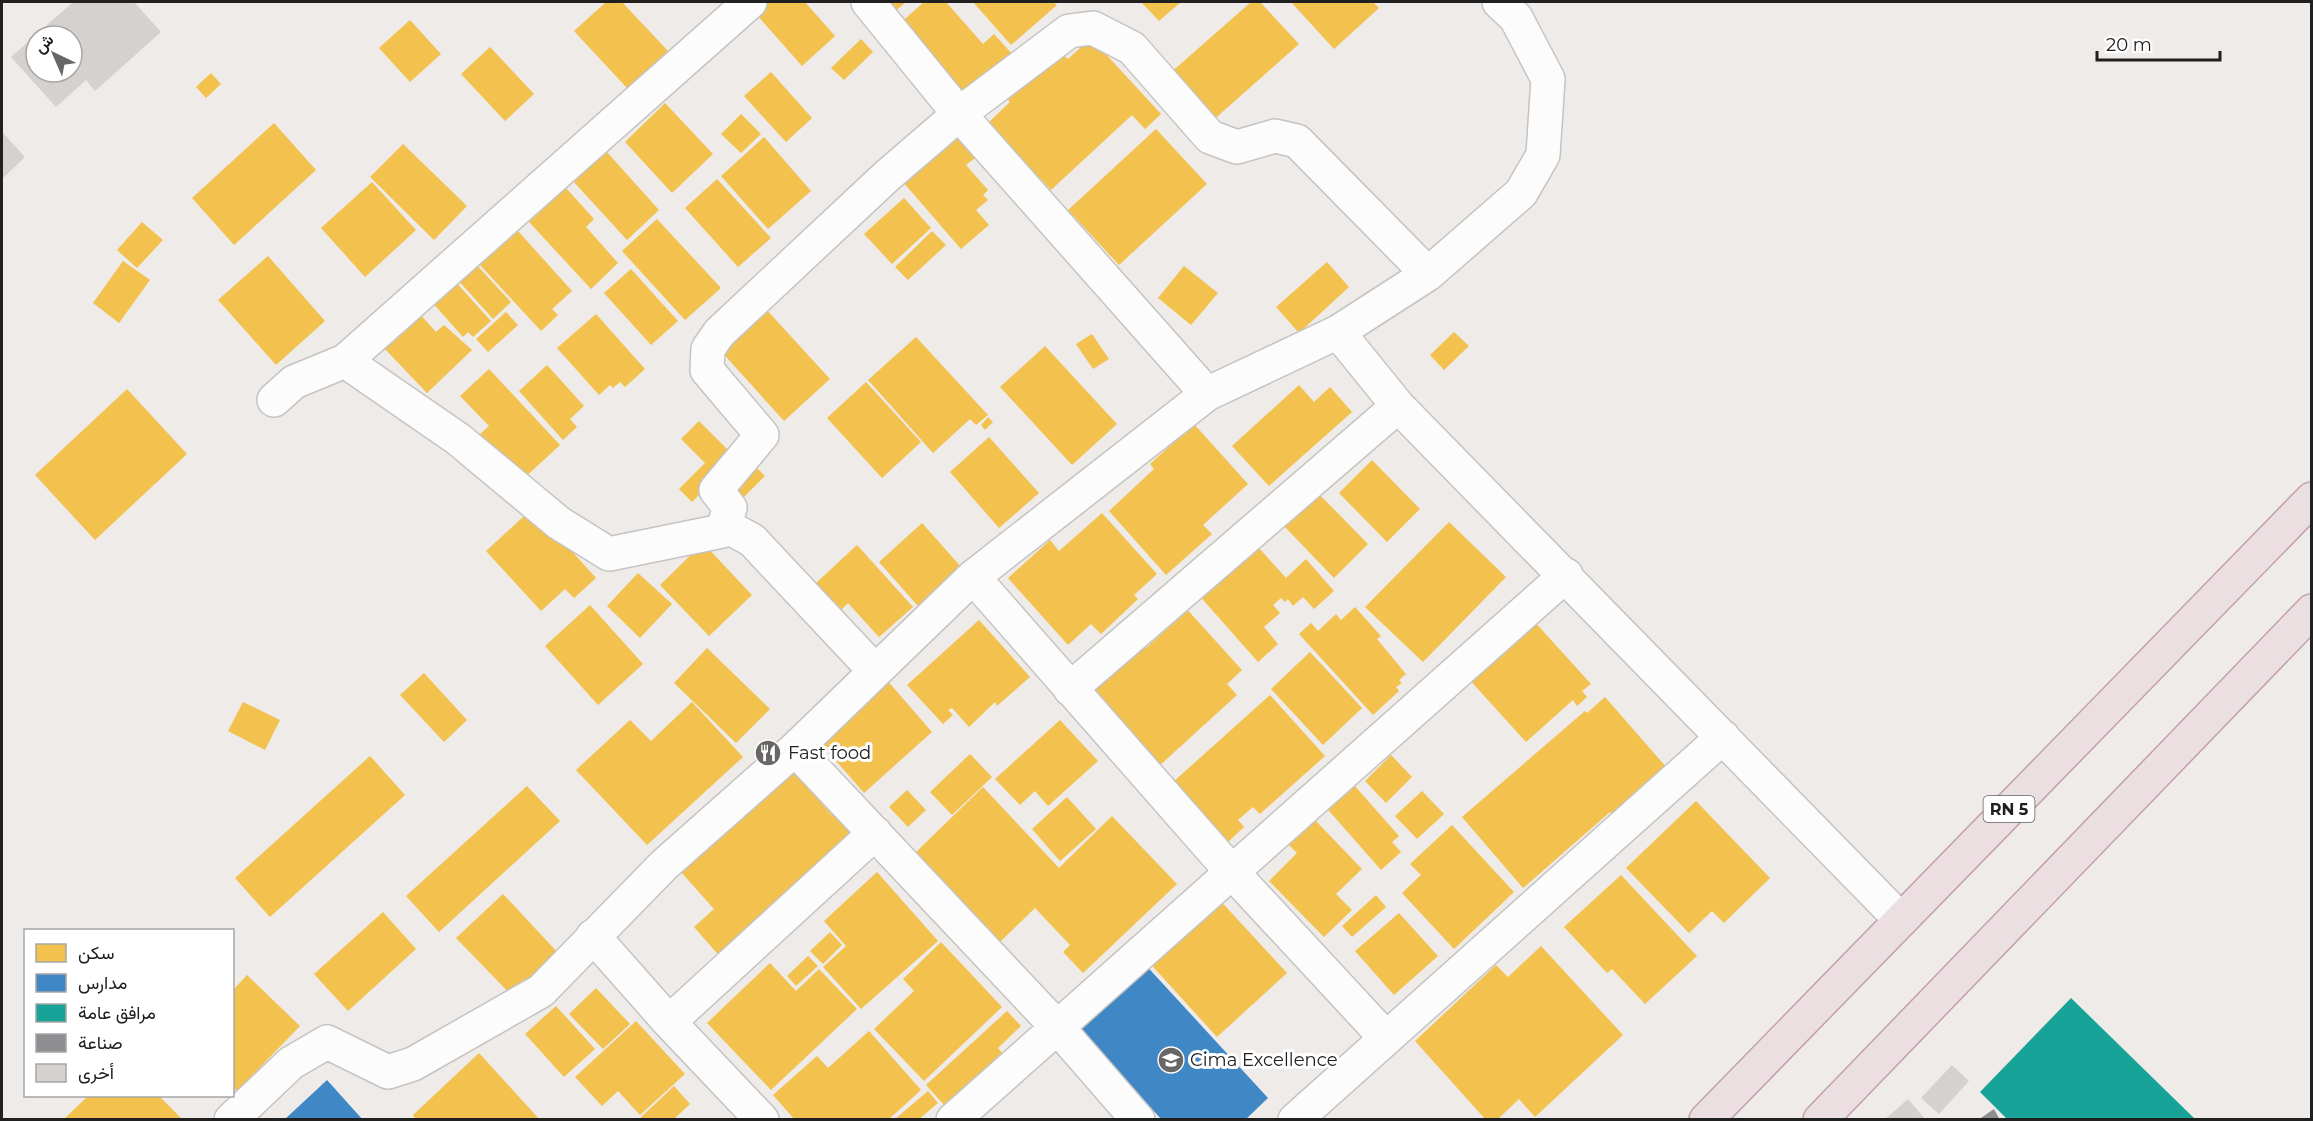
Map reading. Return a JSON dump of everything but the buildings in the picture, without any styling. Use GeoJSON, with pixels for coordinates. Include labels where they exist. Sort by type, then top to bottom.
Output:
{"type":"FeatureCollection","features":[{"type":"Feature","properties":{"kind":"highway","name":"RN 5"},"geometry":{"type":"LineString","coordinates":[[1706,1119],[2312,499]]}},
{"type":"Feature","properties":{"kind":"highway"},"geometry":{"type":"LineString","coordinates":[[1820,1119],[2312,611]]}},
{"type":"Feature","properties":{"kind":"street"},"geometry":{"type":"LineString","coordinates":[[274,400],[294,382],[345,361],[750,2]]}},
{"type":"Feature","properties":{"kind":"street"},"geometry":{"type":"LineString","coordinates":[[868,2],[959,114],[1207,394]]}},
{"type":"Feature","properties":{"kind":"street"},"geometry":{"type":"LineString","coordinates":[[231,1119],[291,1063],[327,1042],[388,1072],[413,1064],[541,991],[664,865],[795,749],[973,577],[1207,394],[1338,332],[1428,274],[1521,193],[1544,155],[1548,79],[1516,18],[1499,2]]}},
{"type":"Feature","properties":{"kind":"street"},"geometry":{"type":"LineString","coordinates":[[722,531],[730,508],[716,490],[762,435],[707,370],[708,349],[719,333],[880,183],[959,114],[1069,31],[1093,28],[1132,48],[1210,137],[1237,147],[1275,136],[1297,141],[1428,274]]}},
{"type":"Feature","properties":{"kind":"street"},"geometry":{"type":"LineString","coordinates":[[1338,332],[1398,406],[1566,575],[1901,920]]}},
{"type":"Feature","properties":{"kind":"street"},"geometry":{"type":"LineString","coordinates":[[345,361],[458,439],[559,523],[609,554],[722,531],[728,527],[752,540],[875,671]]}},
{"type":"Feature","properties":{"kind":"street"},"geometry":{"type":"LineString","coordinates":[[1070,689],[1398,406]]}},
{"type":"Feature","properties":{"kind":"street"},"geometry":{"type":"LineString","coordinates":[[953,1119],[1566,575]]}},
{"type":"Feature","properties":{"kind":"street"},"geometry":{"type":"LineString","coordinates":[[973,577],[1231,871],[1385,1037]]}},
{"type":"Feature","properties":{"kind":"street"},"geometry":{"type":"LineString","coordinates":[[1295,1119],[1723,738]]}},
{"type":"Feature","properties":{"kind":"street"},"geometry":{"type":"LineString","coordinates":[[795,749],[1058,1028],[1138,1119]]}},
{"type":"Feature","properties":{"kind":"street"},"geometry":{"type":"LineString","coordinates":[[669,1022],[875,833]]}},
{"type":"Feature","properties":{"kind":"street"},"geometry":{"type":"LineString","coordinates":[[593,936],[669,1022],[762,1119]]}},
{"type":"Feature","properties":{"kind":"place","name":"Fast food"},"geometry":{"type":"Point","coordinates":[768,753]}},
{"type":"Feature","properties":{"kind":"place","name":"Cima Excellence"},"geometry":{"type":"Point","coordinates":[1171,1060]}}]}
